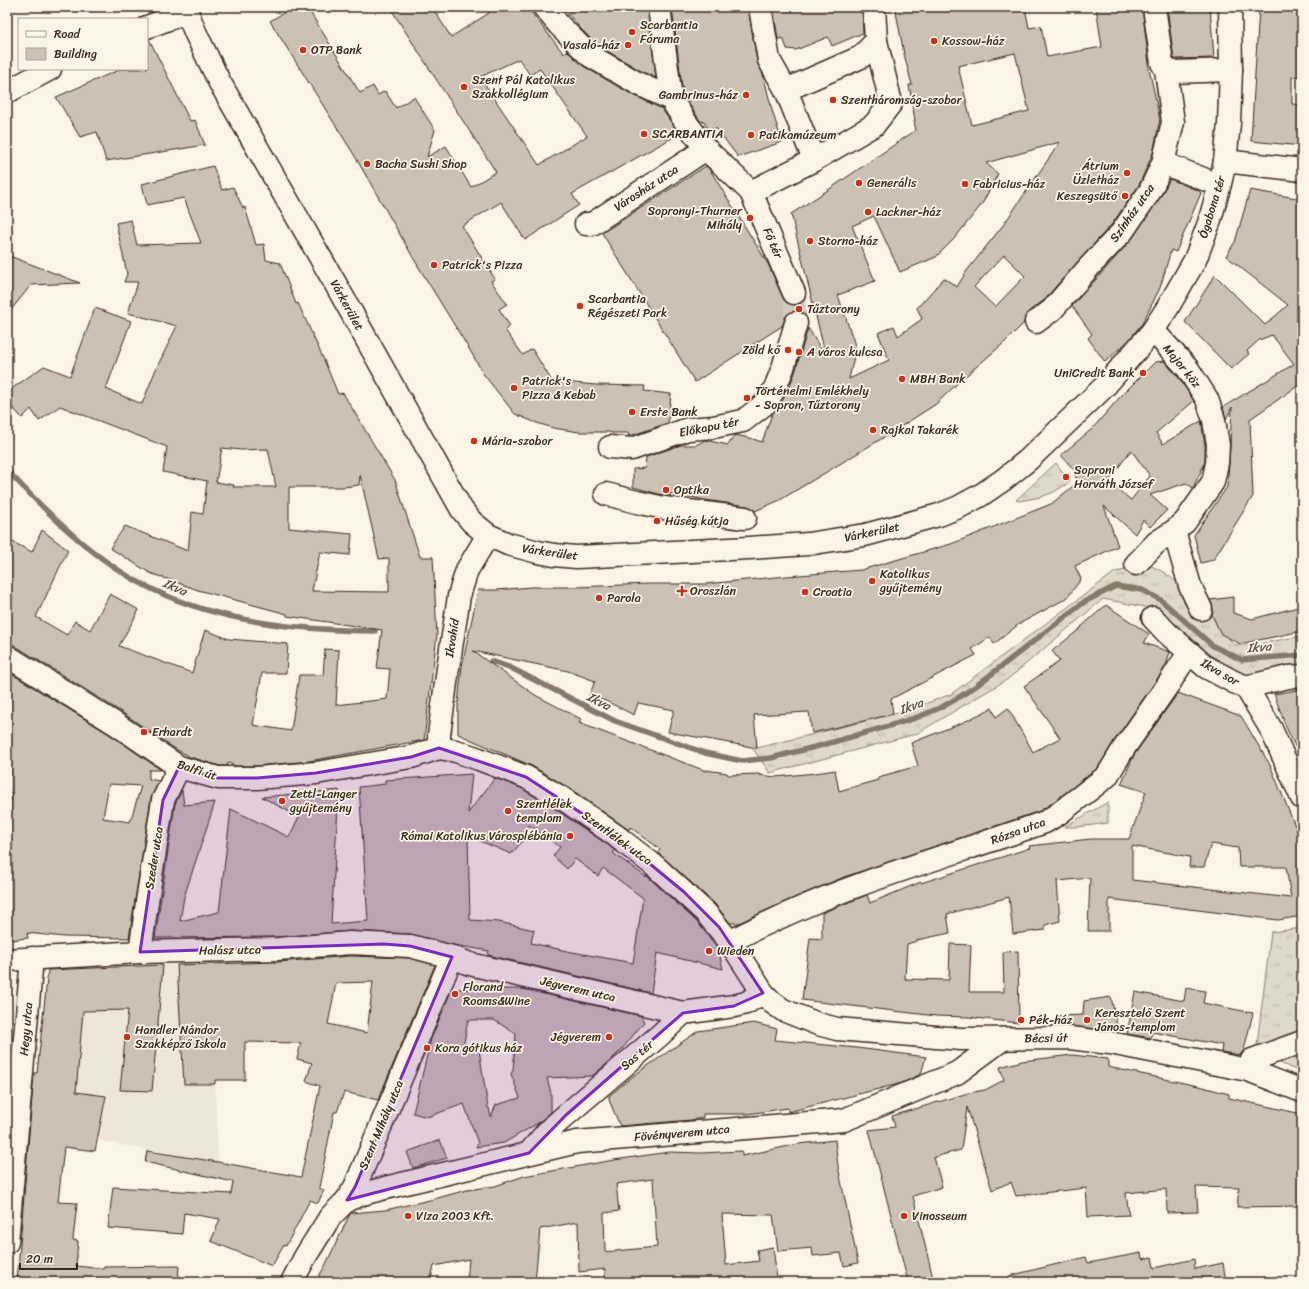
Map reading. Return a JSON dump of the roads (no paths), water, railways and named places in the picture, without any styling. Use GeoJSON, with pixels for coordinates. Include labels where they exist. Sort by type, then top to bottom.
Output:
{"type":"FeatureCollection","features":[{"type":"Feature","properties":{"kind":"street"},"geometry":{"type":"LineString","coordinates":[[544,7],[559,25],[589,55],[637,83],[671,99]]}},
{"type":"Feature","properties":{"kind":"street"},"geometry":{"type":"LineString","coordinates":[[659,7],[671,99]]}},
{"type":"Feature","properties":{"kind":"street"},"geometry":{"type":"LineString","coordinates":[[760,7],[769,60],[786,90],[814,160]]}},
{"type":"Feature","properties":{"kind":"street"},"geometry":{"type":"LineString","coordinates":[[751,192],[814,160],[874,125],[891,103],[877,35],[874,7]]}},
{"type":"Feature","properties":{"kind":"street","name":"Színház utca"},"geometry":{"type":"LineString","coordinates":[[1036,322],[1052,310],[1122,232],[1150,191],[1163,163],[1173,122],[1166,70],[1162,63],[1154,7]]}},
{"type":"Feature","properties":{"kind":"street","name":"Ógabona tér"},"geometry":{"type":"LineString","coordinates":[[1152,332],[1195,260],[1209,223],[1220,184],[1225,161],[1229,124],[1231,70],[1230,7]]}},
{"type":"Feature","properties":{"kind":"street"},"geometry":{"type":"LineString","coordinates":[[148,27],[186,10]]}},
{"type":"Feature","properties":{"kind":"street","name":"Várkerület"},"geometry":{"type":"LineString","coordinates":[[186,10],[220,83],[335,283],[462,510],[472,522],[488,535],[508,544],[538,552],[576,557],[749,548],[808,544],[865,535],[927,519],[959,507],[981,496],[1004,480],[1028,460],[1095,396],[1152,332]]}},
{"type":"Feature","properties":{"kind":"street"},"geometry":{"type":"LineString","coordinates":[[786,90],[861,57],[877,35]]}},
{"type":"Feature","properties":{"kind":"street"},"geometry":{"type":"LineString","coordinates":[[7,92],[48,70]]}},
{"type":"Feature","properties":{"kind":"street"},"geometry":{"type":"LineString","coordinates":[[1166,70],[1174,72],[1231,70]]}},
{"type":"Feature","properties":{"kind":"street","name":"Fő tér"},"geometry":{"type":"LineString","coordinates":[[671,99],[706,150],[751,192],[794,293]]}},
{"type":"Feature","properties":{"kind":"street","name":"Városház utca"},"geometry":{"type":"LineString","coordinates":[[586,224],[592,224],[706,150]]}},
{"type":"Feature","properties":{"kind":"street"},"geometry":{"type":"LineString","coordinates":[[1225,161],[1302,170]]}},
{"type":"Feature","properties":{"kind":"street","name":"Ógabona tér"},"geometry":{"type":"LineString","coordinates":[[1163,163],[1206,180]]}},
{"type":"Feature","properties":{"kind":"street","name":"Előkapu tér"},"geometry":{"type":"LineString","coordinates":[[610,447],[632,449],[688,429],[713,427],[743,421],[766,403],[775,388],[783,368],[796,323]]}},
{"type":"Feature","properties":{"kind":"street","name":"Major köz"},"geometry":{"type":"LineString","coordinates":[[1136,564],[1156,543],[1185,522],[1213,482],[1217,463],[1218,445],[1214,420],[1208,399],[1188,369],[1160,338],[1152,332]]}},
{"type":"Feature","properties":{"kind":"street"},"geometry":{"type":"LineString","coordinates":[[606,494],[664,508],[745,518]]}},
{"type":"Feature","properties":{"kind":"street"},"geometry":{"type":"LineString","coordinates":[[1174,531],[1190,586],[1201,609]]}},
{"type":"Feature","properties":{"kind":"street","name":"Ikvahíd"},"geometry":{"type":"LineString","coordinates":[[439,748],[439,735],[459,596],[467,570],[488,535]]}},
{"type":"Feature","properties":{"kind":"street","name":"Ikva sor"},"geometry":{"type":"LineString","coordinates":[[1153,618],[1167,633],[1206,667],[1246,687],[1288,677],[1302,676]]}},
{"type":"Feature","properties":{"kind":"street","name":"Rózsa utca"},"geometry":{"type":"LineString","coordinates":[[730,942],[801,907],[864,883],[1045,822],[1058,814],[1107,776],[1124,748],[1190,653]]}},
{"type":"Feature","properties":{"kind":"street","name":"Balfi út"},"geometry":{"type":"LineString","coordinates":[[7,656],[116,724],[179,767],[218,778],[257,778],[323,772],[411,757],[439,748]]}},
{"type":"Feature","properties":{"kind":"street"},"geometry":{"type":"LineString","coordinates":[[1246,687],[1271,729],[1302,798]]}},
{"type":"Feature","properties":{"kind":"street","name":"Szentlélek utca"},"geometry":{"type":"LineString","coordinates":[[439,748],[456,751],[526,777],[562,798],[656,867],[706,913],[730,942]]}},
{"type":"Feature","properties":{"kind":"street","name":"Szeder utca"},"geometry":{"type":"LineString","coordinates":[[140,952],[163,800],[179,767]]}},
{"type":"Feature","properties":{"kind":"street"},"geometry":{"type":"LineString","coordinates":[[683,1013],[746,1003],[763,993],[730,942]]}},
{"type":"Feature","properties":{"kind":"street","name":"Halász utca"},"geometry":{"type":"LineString","coordinates":[[7,960],[140,952],[278,949],[350,944],[410,946],[452,957]]}},
{"type":"Feature","properties":{"kind":"street","name":"Jégverem utca"},"geometry":{"type":"LineString","coordinates":[[452,957],[470,964],[683,1013]]}},
{"type":"Feature","properties":{"kind":"street","name":"Szent Mihály utca"},"geometry":{"type":"LineString","coordinates":[[292,1282],[330,1217],[347,1200],[356,1187],[452,957]]}},
{"type":"Feature","properties":{"kind":"street","name":"Hegy utca"},"geometry":{"type":"LineString","coordinates":[[7,1242],[32,958]]}},
{"type":"Feature","properties":{"kind":"street","name":"Bécsi út"},"geometry":{"type":"LineString","coordinates":[[763,993],[787,1012],[818,1024],[837,1029],[962,1039],[1070,1038],[1110,1043],[1248,1070],[1302,1091]]}},
{"type":"Feature","properties":{"kind":"street","name":"Sas tér"},"geometry":{"type":"LineString","coordinates":[[529,1153],[546,1133],[654,1040],[683,1013]]}},
{"type":"Feature","properties":{"kind":"street"},"geometry":{"type":"LineString","coordinates":[[962,1039],[972,1045],[975,1051],[973,1058],[967,1065]]}},
{"type":"Feature","properties":{"kind":"street","name":"Fövényverem utca"},"geometry":{"type":"LineString","coordinates":[[347,1200],[370,1192],[577,1142],[844,1120],[957,1072],[1003,1039]]}},
{"type":"Feature","properties":{"kind":"street"},"geometry":{"type":"LineString","coordinates":[[1248,1070],[1252,1060],[1302,1042]]}},
{"type":"Feature","properties":{"kind":"street"},"geometry":{"type":"LineString","coordinates":[[566,1115],[560,1125],[561,1136],[577,1142]]}},
{"type":"Feature","properties":{"kind":"waterway","name":"Ikva"},"geometry":{"type":"LineString","coordinates":[[7,470],[39,504],[75,537],[113,566],[154,590],[180,601],[234,617],[319,629],[375,631]]}},
{"type":"Feature","properties":{"kind":"waterway","name":"Ikva"},"geometry":{"type":"LineString","coordinates":[[491,661],[509,667],[615,721],[705,753],[742,761],[771,758],[819,746],[918,717],[942,707],[976,686],[1084,602],[1116,586],[1142,590],[1161,600],[1213,646],[1242,660],[1302,655]]}},
{"type":"Feature","properties":{"kind":"tunnel"},"geometry":{"type":"LineString","coordinates":[[794,293],[796,323]]}},
{"type":"Feature","properties":{"kind":"place","name":"Scarbantia Fóruma"},"geometry":{"type":"Point","coordinates":[632,32]}},
{"type":"Feature","properties":{"kind":"place","name":"Kossow-ház"},"geometry":{"type":"Point","coordinates":[934,41]}},
{"type":"Feature","properties":{"kind":"place","name":"Vasaló-ház"},"geometry":{"type":"Point","coordinates":[628,45]}},
{"type":"Feature","properties":{"kind":"place","name":"OTP Bank"},"geometry":{"type":"Point","coordinates":[303,50]}},
{"type":"Feature","properties":{"kind":"place","name":"Szent Pál Katolikus Szakkollégium"},"geometry":{"type":"Point","coordinates":[464,87]}},
{"type":"Feature","properties":{"kind":"place","name":"Gambrinus-ház"},"geometry":{"type":"Point","coordinates":[746,95]}},
{"type":"Feature","properties":{"kind":"place","name":"Szentháromság-szobor"},"geometry":{"type":"Point","coordinates":[833,100]}},
{"type":"Feature","properties":{"kind":"place","name":"SCARBANTIA"},"geometry":{"type":"Point","coordinates":[644,134]}},
{"type":"Feature","properties":{"kind":"place","name":"Patikamúzeum"},"geometry":{"type":"Point","coordinates":[751,135]}},
{"type":"Feature","properties":{"kind":"place","name":"Bacha Sushi Shop"},"geometry":{"type":"Point","coordinates":[367,164]}},
{"type":"Feature","properties":{"kind":"place","name":"Átrium Üzletház"},"geometry":{"type":"Point","coordinates":[1127,173]}},
{"type":"Feature","properties":{"kind":"place","name":"Generális"},"geometry":{"type":"Point","coordinates":[859,183]}},
{"type":"Feature","properties":{"kind":"place","name":"Fabricius-ház"},"geometry":{"type":"Point","coordinates":[965,184]}},
{"type":"Feature","properties":{"kind":"place","name":"Keszegsütő"},"geometry":{"type":"Point","coordinates":[1125,196]}},
{"type":"Feature","properties":{"kind":"place","name":"Lackner-ház"},"geometry":{"type":"Point","coordinates":[868,212]}},
{"type":"Feature","properties":{"kind":"place","name":"Sopronyi-Thurner Mihály"},"geometry":{"type":"Point","coordinates":[750,218]}},
{"type":"Feature","properties":{"kind":"place","name":"Storno-ház"},"geometry":{"type":"Point","coordinates":[810,241]}},
{"type":"Feature","properties":{"kind":"place","name":"Patrick's Pizza"},"geometry":{"type":"Point","coordinates":[434,265]}},
{"type":"Feature","properties":{"kind":"place","name":"Scarbantia Régészeti Park"},"geometry":{"type":"Point","coordinates":[580,306]}},
{"type":"Feature","properties":{"kind":"place","name":"Tűztorony"},"geometry":{"type":"Point","coordinates":[799,309]}},
{"type":"Feature","properties":{"kind":"place","name":"Zöld kő"},"geometry":{"type":"Point","coordinates":[788,350]}},
{"type":"Feature","properties":{"kind":"place","name":"A város kulcsa"},"geometry":{"type":"Point","coordinates":[799,352]}},
{"type":"Feature","properties":{"kind":"place","name":"UniCredit Bank"},"geometry":{"type":"Point","coordinates":[1143,373]}},
{"type":"Feature","properties":{"kind":"place","name":"MBH Bank"},"geometry":{"type":"Point","coordinates":[902,379]}},
{"type":"Feature","properties":{"kind":"place","name":"Patrick's Pizza & Kebab"},"geometry":{"type":"Point","coordinates":[514,388]}},
{"type":"Feature","properties":{"kind":"place","name":"Történelmi Emlékhely - Sopron, Tűztorony"},"geometry":{"type":"Point","coordinates":[747,398]}},
{"type":"Feature","properties":{"kind":"place","name":"Erste Bank"},"geometry":{"type":"Point","coordinates":[632,412]}},
{"type":"Feature","properties":{"kind":"place","name":"Rajkai Takarék"},"geometry":{"type":"Point","coordinates":[873,430]}},
{"type":"Feature","properties":{"kind":"place","name":"Mária-szobor"},"geometry":{"type":"Point","coordinates":[474,441]}},
{"type":"Feature","properties":{"kind":"place","name":"Soproni Horváth József"},"geometry":{"type":"Point","coordinates":[1066,477]}},
{"type":"Feature","properties":{"kind":"place","name":"Optika"},"geometry":{"type":"Point","coordinates":[666,490]}},
{"type":"Feature","properties":{"kind":"place","name":"Hűség kútja"},"geometry":{"type":"Point","coordinates":[657,521]}},
{"type":"Feature","properties":{"kind":"place","name":"Katolikus gyűjtemény"},"geometry":{"type":"Point","coordinates":[872,581]}},
{"type":"Feature","properties":{"kind":"place","name":"Oroszlán"},"geometry":{"type":"Point","coordinates":[682,591]}},
{"type":"Feature","properties":{"kind":"place","name":"Croatia"},"geometry":{"type":"Point","coordinates":[805,592]}},
{"type":"Feature","properties":{"kind":"place","name":"Parola"},"geometry":{"type":"Point","coordinates":[599,598]}},
{"type":"Feature","properties":{"kind":"place","name":"Erhardt"},"geometry":{"type":"Point","coordinates":[144,732]}},
{"type":"Feature","properties":{"kind":"place","name":"Zettl-Langer gyűjtemény"},"geometry":{"type":"Point","coordinates":[282,801]}},
{"type":"Feature","properties":{"kind":"place","name":"Szentlélek templom"},"geometry":{"type":"Point","coordinates":[508,811]}},
{"type":"Feature","properties":{"kind":"place","name":"Római Katolikus Városplébánia"},"geometry":{"type":"Point","coordinates":[570,836]}},
{"type":"Feature","properties":{"kind":"place","name":"Wieden"},"geometry":{"type":"Point","coordinates":[709,951]}},
{"type":"Feature","properties":{"kind":"place","name":"Florand Rooms&Wine"},"geometry":{"type":"Point","coordinates":[455,994]}},
{"type":"Feature","properties":{"kind":"place","name":"Pék-ház"},"geometry":{"type":"Point","coordinates":[1021,1020]}},
{"type":"Feature","properties":{"kind":"place","name":"Keresztelő Szent János-templom"},"geometry":{"type":"Point","coordinates":[1087,1020]}},
{"type":"Feature","properties":{"kind":"place","name":"Handler Nándor Szakképző Iskola"},"geometry":{"type":"Point","coordinates":[127,1037]}},
{"type":"Feature","properties":{"kind":"place","name":"Jégverem"},"geometry":{"type":"Point","coordinates":[609,1037]}},
{"type":"Feature","properties":{"kind":"place","name":"Kora gótikus ház"},"geometry":{"type":"Point","coordinates":[427,1048]}},
{"type":"Feature","properties":{"kind":"place","name":"Viza 2003 Kft."},"geometry":{"type":"Point","coordinates":[408,1216]}},
{"type":"Feature","properties":{"kind":"place","name":"Vinosseum"},"geometry":{"type":"Point","coordinates":[904,1216]}}]}
